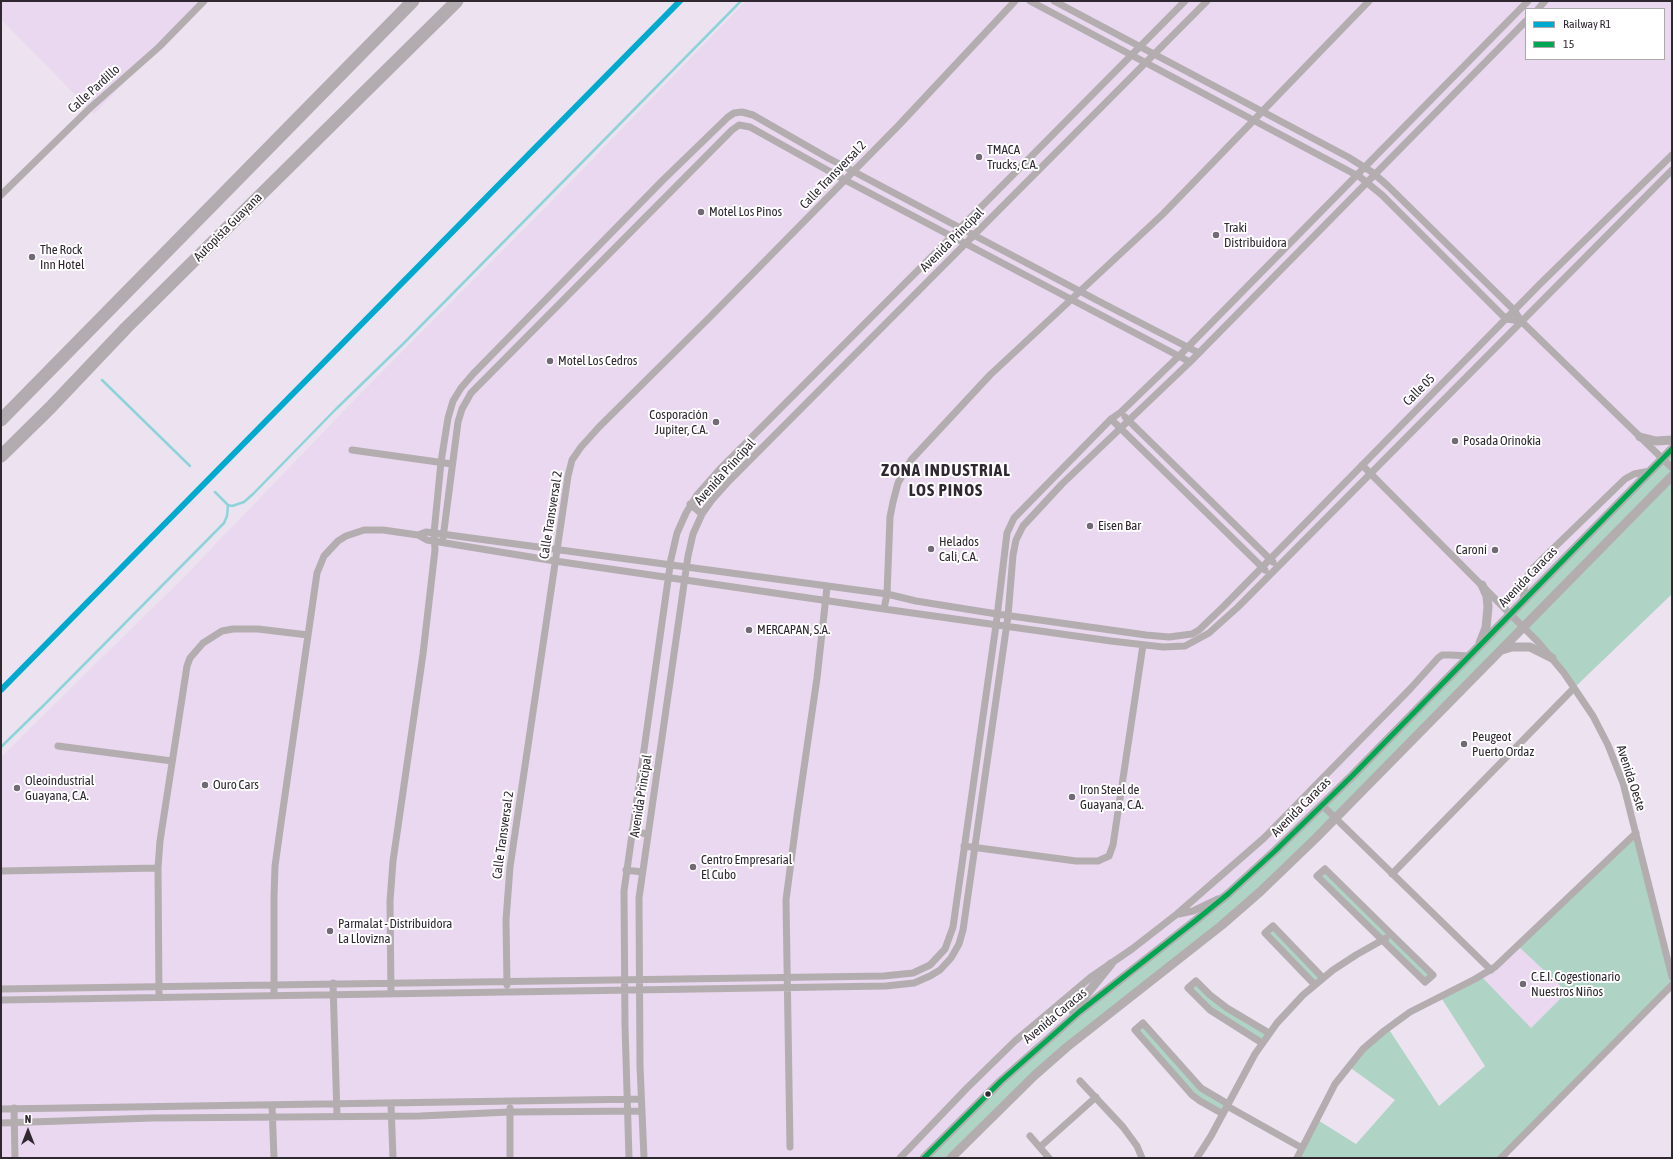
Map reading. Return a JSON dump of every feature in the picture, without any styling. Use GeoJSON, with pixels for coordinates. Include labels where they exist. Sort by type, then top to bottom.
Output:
{"type":"FeatureCollection","features":[{"type":"Feature","properties":{"kind":"highway","name":"Autopista Guayana"},"geometry":{"type":"LineString","coordinates":[[1,420],[413,1]]}},
{"type":"Feature","properties":{"kind":"highway","name":"Autopista Guayana"},"geometry":{"type":"LineString","coordinates":[[1,456],[50,408],[126,328],[457,1]]}},
{"type":"Feature","properties":{"kind":"street","name":"Calle Pardillo"},"geometry":{"type":"LineString","coordinates":[[1,195],[90,108],[159,47],[204,1]]}},
{"type":"Feature","properties":{"kind":"street","name":"Calle Transversal 2"},"geometry":{"type":"LineString","coordinates":[[508,992],[506,920],[509,878],[568,476],[572,460],[581,447],[845,180],[1015,1]]}},
{"type":"Feature","properties":{"kind":"street"},"geometry":{"type":"LineString","coordinates":[[1030,1],[1358,175],[1367,182],[1506,319],[1521,321]]}},
{"type":"Feature","properties":{"kind":"street"},"geometry":{"type":"LineString","coordinates":[[1054,1],[1365,167],[1375,174],[1514,310],[1521,321],[1672,468]]}},
{"type":"Feature","properties":{"kind":"street","name":"Avenida Principal"},"geometry":{"type":"LineString","coordinates":[[629,1158],[626,1100],[623,913],[626,870],[670,565],[678,533],[690,504],[719,470],[1185,1]]}},
{"type":"Feature","properties":{"kind":"street","name":"Avenida Principal"},"geometry":{"type":"LineString","coordinates":[[644,1158],[641,1099],[638,907],[647,834],[686,567],[690,543],[702,514],[712,500],[1207,1]]}},
{"type":"Feature","properties":{"kind":"street"},"geometry":{"type":"LineString","coordinates":[[884,609],[887,594],[890,517],[895,491],[905,469],[918,451],[990,375],[1163,214],[1261,111],[1370,1]]}},
{"type":"Feature","properties":{"kind":"street"},"geometry":{"type":"LineString","coordinates":[[1,988],[896,976],[913,973],[930,965],[948,943],[953,926],[1009,527],[1018,513],[1111,419],[1121,412],[1179,356],[1528,1]]}},
{"type":"Feature","properties":{"kind":"street"},"geometry":{"type":"LineString","coordinates":[[1532,1],[1538,8],[1545,1]]}},
{"type":"Feature","properties":{"kind":"street"},"geometry":{"type":"LineString","coordinates":[[1083,30],[1090,20]]}},
{"type":"Feature","properties":{"kind":"street"},"geometry":{"type":"LineString","coordinates":[[1,1000],[872,986],[899,985],[919,982],[935,973],[951,958],[959,944],[963,930],[1007,626],[1014,555],[1019,533],[1027,520],[1120,427],[1190,362],[1525,22]]}},
{"type":"Feature","properties":{"kind":"street"},"geometry":{"type":"LineString","coordinates":[[739,125],[742,112]]}},
{"type":"Feature","properties":{"kind":"street"},"geometry":{"type":"LineString","coordinates":[[391,994],[390,901],[393,861],[423,654],[435,550],[433,541],[441,462],[450,409],[456,395],[466,382],[694,149],[728,117],[734,113],[742,112],[753,115],[853,171],[1199,353]]}},
{"type":"Feature","properties":{"kind":"street"},"geometry":{"type":"LineString","coordinates":[[435,550],[442,542],[460,415],[465,403],[475,388],[732,130],[739,125],[750,126],[845,180],[1190,362]]}},
{"type":"Feature","properties":{"kind":"street"},"geometry":{"type":"LineString","coordinates":[[694,149],[704,158]]}},
{"type":"Feature","properties":{"kind":"street","name":"Calle 05"},"geometry":{"type":"LineString","coordinates":[[418,535],[426,532],[443,534],[887,594],[916,601],[1008,616],[1146,635],[1163,637],[1192,634],[1203,626],[1514,310],[1672,155]]}},
{"type":"Feature","properties":{"kind":"street"},"geometry":{"type":"LineString","coordinates":[[1664,164],[1672,170]]}},
{"type":"Feature","properties":{"kind":"street","name":"Calle 05"},"geometry":{"type":"LineString","coordinates":[[1142,645],[1163,647],[1185,646],[1209,633],[1278,567],[1672,170]]}},
{"type":"Feature","properties":{"kind":"street"},"geometry":{"type":"LineString","coordinates":[[567,278],[577,286]]}},
{"type":"Feature","properties":{"kind":"street"},"geometry":{"type":"LineString","coordinates":[[506,341],[515,348]]}},
{"type":"Feature","properties":{"kind":"street"},"geometry":{"type":"LineString","coordinates":[[466,382],[475,388]]}},
{"type":"Feature","properties":{"kind":"street"},"geometry":{"type":"LineString","coordinates":[[1121,412],[1278,567]]}},
{"type":"Feature","properties":{"kind":"street"},"geometry":{"type":"LineString","coordinates":[[1111,419],[1270,575]]}},
{"type":"Feature","properties":{"kind":"street"},"geometry":{"type":"LineString","coordinates":[[1640,437],[1656,441],[1672,440]]}},
{"type":"Feature","properties":{"kind":"street","name":"Avenida Caracas"},"geometry":{"type":"LineString","coordinates":[[924,1158],[1001,1081],[1079,1012],[1228,894],[1322,805],[1672,449]]}},
{"type":"Feature","properties":{"kind":"street"},"geometry":{"type":"LineString","coordinates":[[352,450],[452,464]]}},
{"type":"Feature","properties":{"kind":"street","name":"Avenida Oeste"},"geometry":{"type":"LineString","coordinates":[[1362,465],[1524,626],[1552,658],[1574,688],[1601,730],[1622,783],[1672,977]]}},
{"type":"Feature","properties":{"kind":"street"},"geometry":{"type":"LineString","coordinates":[[1523,601],[1525,582],[1529,572],[1624,479],[1634,474],[1650,471]]}},
{"type":"Feature","properties":{"kind":"street"},"geometry":{"type":"LineString","coordinates":[[951,1158],[1018,1091],[1056,1057],[1093,1026],[1232,917],[1261,891],[1335,818],[1672,476]]}},
{"type":"Feature","properties":{"kind":"street"},"geometry":{"type":"LineString","coordinates":[[700,491],[712,500]]}},
{"type":"Feature","properties":{"kind":"street"},"geometry":{"type":"LineString","coordinates":[[690,504],[702,514]]}},
{"type":"Feature","properties":{"kind":"street"},"geometry":{"type":"LineString","coordinates":[[1009,527],[1019,533]]}},
{"type":"Feature","properties":{"kind":"street"},"geometry":{"type":"LineString","coordinates":[[274,995],[274,897],[276,866],[317,573],[319,564],[329,549],[346,536],[364,530],[383,530],[418,535],[427,540],[556,561],[1142,645],[1113,845],[1109,856],[1098,861],[1081,861],[964,846]]}},
{"type":"Feature","properties":{"kind":"street"},"geometry":{"type":"LineString","coordinates":[[1478,647],[1486,628],[1487,619],[1486,596],[1482,584]]}},
{"type":"Feature","properties":{"kind":"street"},"geometry":{"type":"LineString","coordinates":[[790,1147],[786,912],[789,872],[817,678],[827,587]]}},
{"type":"Feature","properties":{"kind":"street"},"geometry":{"type":"LineString","coordinates":[[1068,635],[1070,624]]}},
{"type":"Feature","properties":{"kind":"street"},"geometry":{"type":"LineString","coordinates":[[159,997],[158,868],[160,842],[187,666],[190,658],[203,643],[217,634],[233,629],[258,629],[308,635]]}},
{"type":"Feature","properties":{"kind":"street"},"geometry":{"type":"LineString","coordinates":[[1499,652],[1512,647],[1525,646],[1540,651],[1552,658]]}},
{"type":"Feature","properties":{"kind":"street"},"geometry":{"type":"LineString","coordinates":[[900,1158],[967,1088],[1015,1041],[1092,977],[1177,914],[1264,838],[1316,783],[1411,688],[1438,658],[1442,655],[1450,654],[1469,656]]}},
{"type":"Feature","properties":{"kind":"street"},"geometry":{"type":"LineString","coordinates":[[1392,874],[1574,688]]}},
{"type":"Feature","properties":{"kind":"street"},"geometry":{"type":"LineString","coordinates":[[58,746],[172,761]]}},
{"type":"Feature","properties":{"kind":"street"},"geometry":{"type":"LineString","coordinates":[[1322,805],[1491,970]]}},
{"type":"Feature","properties":{"kind":"street"},"geometry":{"type":"LineString","coordinates":[[632,831],[647,834]]}},
{"type":"Feature","properties":{"kind":"street"},"geometry":{"type":"LineString","coordinates":[[1297,1158],[1335,1084],[1353,1061],[1374,1039],[1410,1012],[1491,970],[1636,833]]}},
{"type":"Feature","properties":{"kind":"street"},"geometry":{"type":"LineString","coordinates":[[1,871],[158,868]]}},
{"type":"Feature","properties":{"kind":"street"},"geometry":{"type":"LineString","coordinates":[[1325,869],[1433,975],[1425,982],[1383,940],[1317,876],[1325,869]]}},
{"type":"Feature","properties":{"kind":"street"},"geometry":{"type":"LineString","coordinates":[[626,870],[642,872]]}},
{"type":"Feature","properties":{"kind":"street"},"geometry":{"type":"LineString","coordinates":[[1177,914],[1193,911],[1228,894]]}},
{"type":"Feature","properties":{"kind":"street"},"geometry":{"type":"LineString","coordinates":[[1315,985],[1265,932],[1272,926],[1323,978]]}},
{"type":"Feature","properties":{"kind":"street"},"geometry":{"type":"LineString","coordinates":[[1197,1158],[1211,1136],[1262,1043],[1289,1010],[1323,978],[1344,962],[1392,935]]}},
{"type":"Feature","properties":{"kind":"street"},"geometry":{"type":"LineString","coordinates":[[1054,1034],[1111,964]]}},
{"type":"Feature","properties":{"kind":"street"},"geometry":{"type":"LineString","coordinates":[[872,976],[872,986]]}},
{"type":"Feature","properties":{"kind":"street"},"geometry":{"type":"LineString","coordinates":[[1262,1043],[1210,1010],[1188,988],[1196,981],[1210,995],[1227,1008],[1269,1033]]}},
{"type":"Feature","properties":{"kind":"street"},"geometry":{"type":"LineString","coordinates":[[334,983],[337,1116]]}},
{"type":"Feature","properties":{"kind":"street"},"geometry":{"type":"LineString","coordinates":[[1505,1156],[1672,985]]}},
{"type":"Feature","properties":{"kind":"street"},"geometry":{"type":"LineString","coordinates":[[1223,1114],[1192,1095],[1135,1030],[1143,1023],[1201,1088],[1302,1148]]}},
{"type":"Feature","properties":{"kind":"street"},"geometry":{"type":"LineString","coordinates":[[1080,1081],[1096,1097],[1131,1138],[1142,1158]]}},
{"type":"Feature","properties":{"kind":"street"},"geometry":{"type":"LineString","coordinates":[[1040,1147],[1096,1097]]}},
{"type":"Feature","properties":{"kind":"street"},"geometry":{"type":"LineString","coordinates":[[1,1109],[641,1099]]}},
{"type":"Feature","properties":{"kind":"street"},"geometry":{"type":"LineString","coordinates":[[510,1101],[510,1158]]}},
{"type":"Feature","properties":{"kind":"street"},"geometry":{"type":"LineString","coordinates":[[391,1104],[393,1158]]}},
{"type":"Feature","properties":{"kind":"street"},"geometry":{"type":"LineString","coordinates":[[272,1105],[274,1158]]}},
{"type":"Feature","properties":{"kind":"street"},"geometry":{"type":"LineString","coordinates":[[152,1106],[152,1118]]}},
{"type":"Feature","properties":{"kind":"street"},"geometry":{"type":"LineString","coordinates":[[14,1108],[15,1158]]}},
{"type":"Feature","properties":{"kind":"street"},"geometry":{"type":"LineString","coordinates":[[1,1123],[152,1118],[392,1115],[420,1116],[510,1112],[627,1112],[642,1110]]}},
{"type":"Feature","properties":{"kind":"street"},"geometry":{"type":"LineString","coordinates":[[1030,1136],[1049,1158]]}},
{"type":"Feature","properties":{"kind":"shaded area"},"geometry":{"type":"Polygon","coordinates":[[[1,1],[204,1],[94,114],[1,19],[1,1]]]}},
{"type":"Feature","properties":{"kind":"shaded area"},"geometry":{"type":"Polygon","coordinates":[[[746,1],[1672,1],[1672,449],[1293,834],[924,1158],[1,1158],[1,757],[186,575],[358,396],[558,195],[746,1]]]}},
{"type":"Feature","properties":{"kind":"shaded area","name":"C.E.I. Cogestionario Nuestros Niños"},"geometry":{"type":"Polygon","coordinates":[[[1518,946],[1567,992],[1531,1028],[1481,976],[1518,946]]]}},
{"type":"Feature","properties":{"kind":"green space"},"geometry":{"type":"Polygon","coordinates":[[[1672,449],[1672,594],[1574,688],[1524,627],[1261,891],[1093,1026],[951,1158],[924,1158],[1001,1081],[1237,886],[1672,449]]]}},
{"type":"Feature","properties":{"kind":"green space"},"geometry":{"type":"Polygon","coordinates":[[[1636,833],[1672,977],[1672,985],[1501,1158],[1297,1158],[1316,1119],[1356,1144],[1395,1100],[1348,1066],[1388,1028],[1439,1106],[1485,1066],[1440,996],[1481,976],[1531,1028],[1567,992],[1518,946],[1636,833]]]}},
{"type":"Feature","properties":{"kind":"green space"},"geometry":{"type":"Polygon","coordinates":[[[1325,869],[1433,975],[1425,982],[1317,876],[1325,869]]]}},
{"type":"Feature","properties":{"kind":"green space"},"geometry":{"type":"Polygon","coordinates":[[[1273,926],[1323,978],[1315,985],[1265,933],[1273,926]]]}},
{"type":"Feature","properties":{"kind":"green space"},"geometry":{"type":"Polygon","coordinates":[[[1196,981],[1210,995],[1269,1033],[1262,1043],[1219,1017],[1188,988],[1196,981]]]}},
{"type":"Feature","properties":{"kind":"green space"},"geometry":{"type":"Polygon","coordinates":[[[1143,1023],[1195,1082],[1228,1104],[1223,1114],[1200,1101],[1135,1030],[1143,1023]]]}},
{"type":"Feature","properties":{"kind":"waterway"},"geometry":{"type":"LineString","coordinates":[[215,492],[228,505],[232,506],[244,502],[253,494],[741,1]]}},
{"type":"Feature","properties":{"kind":"waterway"},"geometry":{"type":"LineString","coordinates":[[102,380],[190,466]]}},
{"type":"Feature","properties":{"kind":"waterway"},"geometry":{"type":"LineString","coordinates":[[1,747],[224,523],[227,516],[228,505]]}},
{"type":"Feature","properties":{"kind":"rail line","name":"R1"},"geometry":{"type":"LineString","coordinates":[[1,690],[680,1]]}},
{"type":"Feature","properties":{"kind":"transit line","name":"15"},"geometry":{"type":"LineString","coordinates":[[924,1158],[1001,1081],[1079,1012],[1228,894],[1275,851],[1352,776],[1672,449]]}},
{"type":"Feature","properties":{"kind":"place","name":"TMACA Trucks, C.A."},"geometry":{"type":"Point","coordinates":[979,157]}},
{"type":"Feature","properties":{"kind":"place","name":"Motel Los Pinos"},"geometry":{"type":"Point","coordinates":[701,212]}},
{"type":"Feature","properties":{"kind":"place","name":"Traki Distribuidora"},"geometry":{"type":"Point","coordinates":[1216,235]}},
{"type":"Feature","properties":{"kind":"place","name":"The Rock Inn Hotel"},"geometry":{"type":"Point","coordinates":[32,257]}},
{"type":"Feature","properties":{"kind":"place","name":"Motel Los Cedros"},"geometry":{"type":"Point","coordinates":[550,361]}},
{"type":"Feature","properties":{"kind":"place","name":"Cosporación Jupiter, C.A."},"geometry":{"type":"Point","coordinates":[716,422]}},
{"type":"Feature","properties":{"kind":"place","name":"Posada Orinokia"},"geometry":{"type":"Point","coordinates":[1455,441]}},
{"type":"Feature","properties":{"kind":"place","name":"Eisen Bar"},"geometry":{"type":"Point","coordinates":[1090,526]}},
{"type":"Feature","properties":{"kind":"place","name":"Helados Cali, C.A."},"geometry":{"type":"Point","coordinates":[931,549]}},
{"type":"Feature","properties":{"kind":"place","name":"Caroní"},"geometry":{"type":"Point","coordinates":[1495,550]}},
{"type":"Feature","properties":{"kind":"place","name":"MERCAPAN, S.A."},"geometry":{"type":"Point","coordinates":[749,630]}},
{"type":"Feature","properties":{"kind":"place","name":"Peugeot Puerto Ordaz"},"geometry":{"type":"Point","coordinates":[1464,744]}},
{"type":"Feature","properties":{"kind":"place","name":"Ouro Cars"},"geometry":{"type":"Point","coordinates":[205,785]}},
{"type":"Feature","properties":{"kind":"place","name":"Oleoindustrial Guayana, C.A."},"geometry":{"type":"Point","coordinates":[17,788]}},
{"type":"Feature","properties":{"kind":"place","name":"Iron Steel de Guayana, C.A."},"geometry":{"type":"Point","coordinates":[1072,797]}},
{"type":"Feature","properties":{"kind":"place","name":"Centro Empresarial El Cubo"},"geometry":{"type":"Point","coordinates":[693,867]}},
{"type":"Feature","properties":{"kind":"place","name":"Parmalat - Distribuidora La Llovizna"},"geometry":{"type":"Point","coordinates":[330,931]}},
{"type":"Feature","properties":{"kind":"place","name":"C.E.I. Cogestionario Nuestros Niños"},"geometry":{"type":"Point","coordinates":[1523,984]}},
{"type":"Feature","properties":{"kind":"district","name":"ZONA INDUSTRIAL LOS PINOS"},"geometry":{"type":"Point","coordinates":[946,481]}}]}
